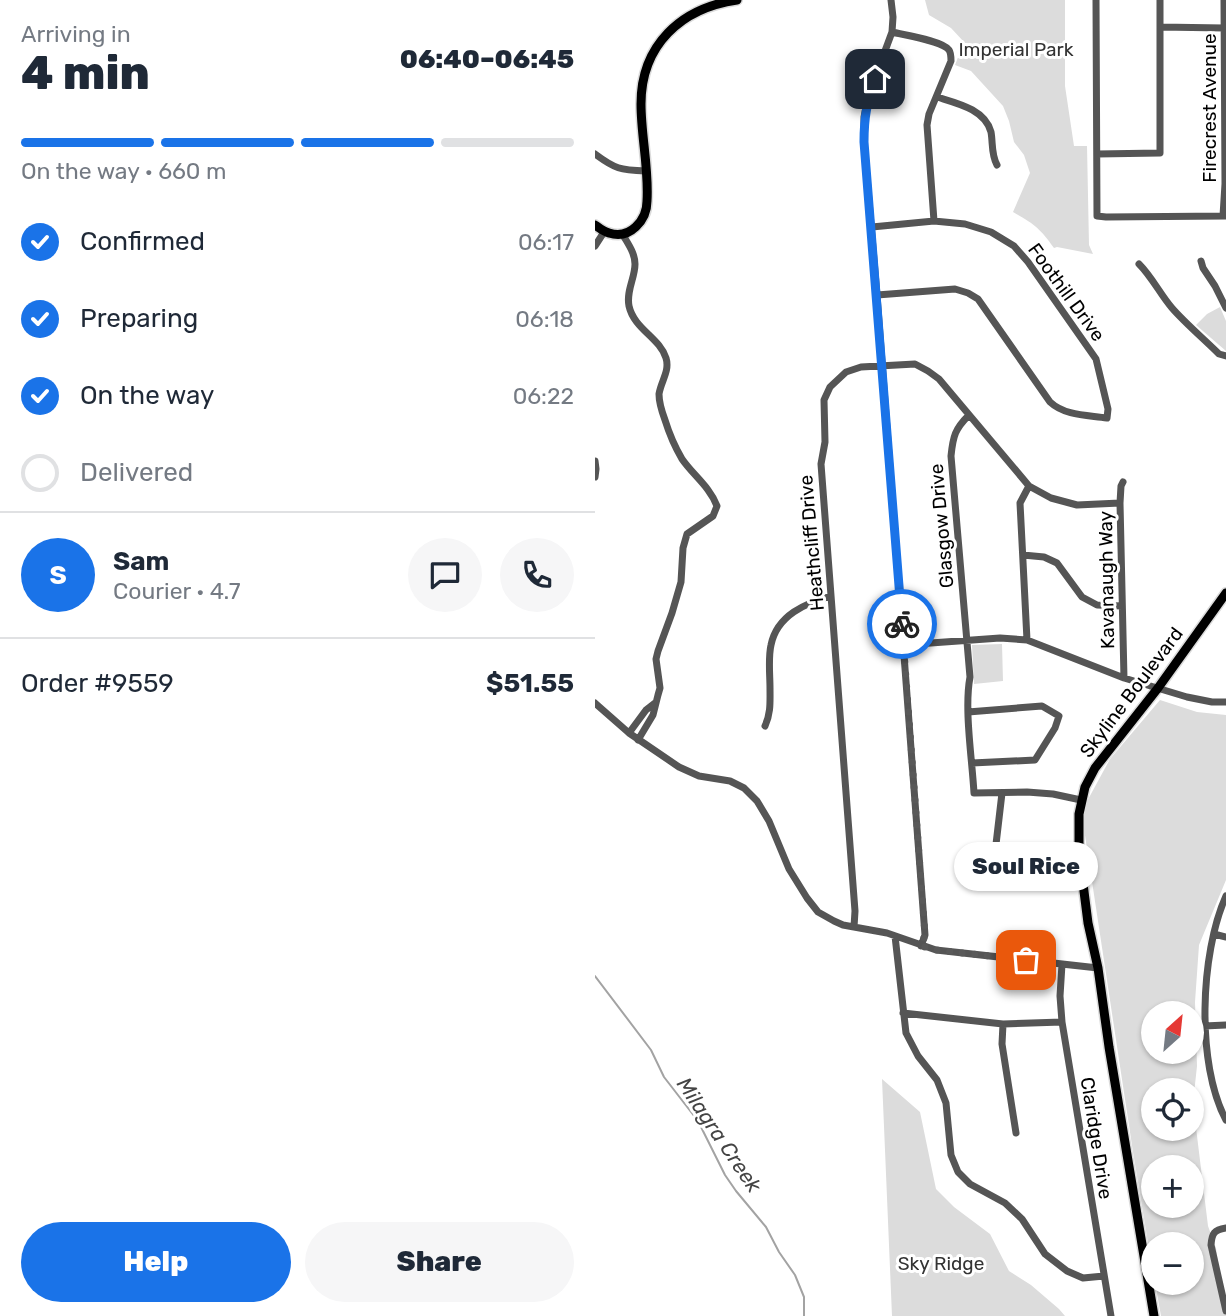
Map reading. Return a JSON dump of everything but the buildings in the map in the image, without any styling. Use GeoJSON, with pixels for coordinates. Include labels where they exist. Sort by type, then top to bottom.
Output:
{"type":"FeatureCollection","features":[{"type":"Feature","properties":{"kind":"main road"},"geometry":{"type":"LineString","coordinates":[[595,225],[604,232],[623,234],[639,224],[646,211],[641,103],[649,61],[660,43],[673,28],[692,14],[715,2],[737,0]]}},
{"type":"Feature","properties":{"kind":"main road","name":"Skyline Boulevard"},"geometry":{"type":"LineString","coordinates":[[1154,1316],[1113,1075],[1098,968],[1088,923],[1078,828],[1081,800],[1095,768],[1158,688],[1226,593]]}},
{"type":"Feature","properties":{"kind":"street"},"geometry":{"type":"LineString","coordinates":[[891,0],[892,32],[869,97],[864,117],[864,142],[925,935],[921,946]]}},
{"type":"Feature","properties":{"kind":"street"},"geometry":{"type":"LineString","coordinates":[[1096,0],[1097,216],[1224,216]]}},
{"type":"Feature","properties":{"kind":"street"},"geometry":{"type":"LineString","coordinates":[[1097,154],[1160,153],[1160,0]]}},
{"type":"Feature","properties":{"kind":"street","name":"Firecrest Avenue"},"geometry":{"type":"LineString","coordinates":[[1224,0],[1224,216]]}},
{"type":"Feature","properties":{"kind":"street"},"geometry":{"type":"LineString","coordinates":[[1160,27],[1224,28]]}},
{"type":"Feature","properties":{"kind":"street"},"geometry":{"type":"LineString","coordinates":[[892,32],[946,46],[950,52],[951,61],[927,125],[934,221]]}},
{"type":"Feature","properties":{"kind":"street"},"geometry":{"type":"LineString","coordinates":[[937,97],[976,112],[987,122],[991,131],[993,158],[997,165]]}},
{"type":"Feature","properties":{"kind":"street"},"geometry":{"type":"LineString","coordinates":[[595,154],[612,167],[646,171]]}},
{"type":"Feature","properties":{"kind":"street","name":"Foothill Drive"},"geometry":{"type":"LineString","coordinates":[[872,227],[934,221],[965,224],[991,232],[1014,246],[1096,359],[1108,409],[1107,418],[1065,412],[1056,408],[978,299],[968,293],[955,289],[877,295]]}},
{"type":"Feature","properties":{"kind":"street"},"geometry":{"type":"LineString","coordinates":[[595,246],[604,232]]}},
{"type":"Feature","properties":{"kind":"street"},"geometry":{"type":"LineString","coordinates":[[623,234],[633,254],[635,265],[629,306],[634,319],[661,347],[666,358],[667,368],[659,393],[665,420],[682,459],[713,495],[717,506],[713,516],[687,534],[683,548],[681,582],[656,659],[660,688],[653,715],[638,740]]}},
{"type":"Feature","properties":{"kind":"street"},"geometry":{"type":"LineString","coordinates":[[1201,261],[1226,308]]}},
{"type":"Feature","properties":{"kind":"street"},"geometry":{"type":"LineString","coordinates":[[1139,264],[1173,309],[1220,354],[1226,356]]}},
{"type":"Feature","properties":{"kind":"street","name":"Heathcliff Drive"},"geometry":{"type":"LineString","coordinates":[[855,927],[821,464],[825,442],[824,400],[830,387],[846,372],[861,367],[915,364],[939,379],[1030,486],[1051,498],[1077,505],[1120,503]]}},
{"type":"Feature","properties":{"kind":"street","name":"Glasgow Drive"},"geometry":{"type":"LineString","coordinates":[[969,415],[957,427],[950,456],[970,677],[968,712],[974,793],[1002,793]]}},
{"type":"Feature","properties":{"kind":"street"},"geometry":{"type":"LineString","coordinates":[[595,461],[595,477]]}},
{"type":"Feature","properties":{"kind":"street","name":"Kavanaugh Way"},"geometry":{"type":"LineString","coordinates":[[1123,482],[1120,503],[1124,678]]}},
{"type":"Feature","properties":{"kind":"street"},"geometry":{"type":"LineString","coordinates":[[1027,640],[1020,503],[1030,486]]}},
{"type":"Feature","properties":{"kind":"street"},"geometry":{"type":"LineString","coordinates":[[1023,555],[1044,557],[1057,563],[1083,597],[1097,605],[1122,606]]}},
{"type":"Feature","properties":{"kind":"street"},"geometry":{"type":"LineString","coordinates":[[765,726],[770,715],[771,645],[775,632],[796,610],[812,601],[831,596]]}},
{"type":"Feature","properties":{"kind":"street"},"geometry":{"type":"LineString","coordinates":[[904,645],[967,639],[1027,640],[1124,678],[1187,697],[1226,702]]}},
{"type":"Feature","properties":{"kind":"street"},"geometry":{"type":"LineString","coordinates":[[595,703],[638,740],[688,771],[699,776],[730,781],[744,788],[757,801],[769,821],[789,869],[812,905],[834,922],[895,936],[936,950],[1098,968]]}},
{"type":"Feature","properties":{"kind":"street"},"geometry":{"type":"LineString","coordinates":[[629,733],[646,710],[655,703]]}},
{"type":"Feature","properties":{"kind":"street"},"geometry":{"type":"LineString","coordinates":[[968,712],[1042,706],[1059,716],[1055,728],[1035,760],[972,763]]}},
{"type":"Feature","properties":{"kind":"street"},"geometry":{"type":"LineString","coordinates":[[991,887],[1002,793],[1053,794],[1081,800]]}},
{"type":"Feature","properties":{"kind":"street"},"geometry":{"type":"LineString","coordinates":[[1226,896],[1214,934],[1206,984],[1204,1026],[1215,1093],[1226,1118]]}},
{"type":"Feature","properties":{"kind":"street"},"geometry":{"type":"LineString","coordinates":[[1214,934],[1226,937]]}},
{"type":"Feature","properties":{"kind":"street"},"geometry":{"type":"LineString","coordinates":[[895,936],[906,1033],[918,1056],[937,1080],[946,1103],[951,1155],[958,1172],[970,1184],[1005,1203],[1022,1219],[1045,1254],[1067,1271],[1083,1278],[1104,1276]]}},
{"type":"Feature","properties":{"kind":"street","name":"Claridge Drive"},"geometry":{"type":"LineString","coordinates":[[1062,964],[1062,1022],[1111,1316]]}},
{"type":"Feature","properties":{"kind":"street"},"geometry":{"type":"LineString","coordinates":[[903,1013],[1003,1024],[1062,1022]]}},
{"type":"Feature","properties":{"kind":"street"},"geometry":{"type":"LineString","coordinates":[[1003,1024],[1002,1044],[1016,1133]]}},
{"type":"Feature","properties":{"kind":"street"},"geometry":{"type":"LineString","coordinates":[[1204,1026],[1226,1025]]}},
{"type":"Feature","properties":{"kind":"street"},"geometry":{"type":"LineString","coordinates":[[1226,1228],[1217,1230],[1212,1235],[1211,1245],[1226,1311]]}},
{"type":"Feature","properties":{"kind":"green space","name":"Imperial Park"},"geometry":{"type":"Polygon","coordinates":[[[925,0],[1065,0],[1065,86],[1074,146],[1087,146],[1089,245],[1093,254],[1054,248],[1036,227],[1013,212],[1030,173],[1024,155],[1014,142],[1003,106],[971,71],[955,65],[964,42],[951,28],[929,15],[925,0]]]}},
{"type":"Feature","properties":{"kind":"green space"},"geometry":{"type":"Polygon","coordinates":[[[1220,307],[1226,321],[1226,351],[1196,325],[1207,314],[1220,307]]]}},
{"type":"Feature","properties":{"kind":"green space"},"geometry":{"type":"Polygon","coordinates":[[[1002,644],[1003,681],[974,684],[972,645],[1002,644]]]}},
{"type":"Feature","properties":{"kind":"green space"},"geometry":{"type":"Polygon","coordinates":[[[1160,700],[1197,712],[1226,715],[1226,880],[1199,945],[1195,1001],[1141,1001],[1141,1064],[1197,1066],[1196,1078],[1141,1078],[1141,1141],[1198,1141],[1199,1155],[1141,1155],[1141,1200],[1083,822],[1085,805],[1110,759],[1160,700]]]}},
{"type":"Feature","properties":{"kind":"green space","name":"Sky Ridge"},"geometry":{"type":"Polygon","coordinates":[[[882,1079],[920,1112],[936,1189],[954,1207],[990,1234],[1009,1271],[1031,1285],[1065,1316],[892,1316],[882,1079]]]}},
{"type":"Feature","properties":{"kind":"green space"},"geometry":{"type":"Polygon","coordinates":[[[1204,1193],[1208,1226],[1216,1248],[1226,1316],[1161,1316],[1157,1295],[1204,1295],[1204,1232],[1146,1232],[1144,1218],[1204,1218],[1204,1193]]]}},
{"type":"Feature","properties":{"kind":"waterway","name":"Milagra Creek"},"geometry":{"type":"LineString","coordinates":[[595,976],[651,1050],[664,1077],[698,1121],[725,1175],[766,1227],[795,1275],[804,1297],[804,1316]]}},
{"type":"Feature","properties":{"kind":"way so far"},"geometry":{"type":"LineString","coordinates":[[902,624],[925,935],[921,946],[1026,960]]}},
{"type":"Feature","properties":{"kind":"place","name":"Soul Rice"},"geometry":{"type":"Point","coordinates":[1026,960]}},
{"type":"Feature","properties":{"kind":"route"},"geometry":{"type":"LineString","coordinates":[[875,79],[864,117],[864,142],[902,624]]}}]}
